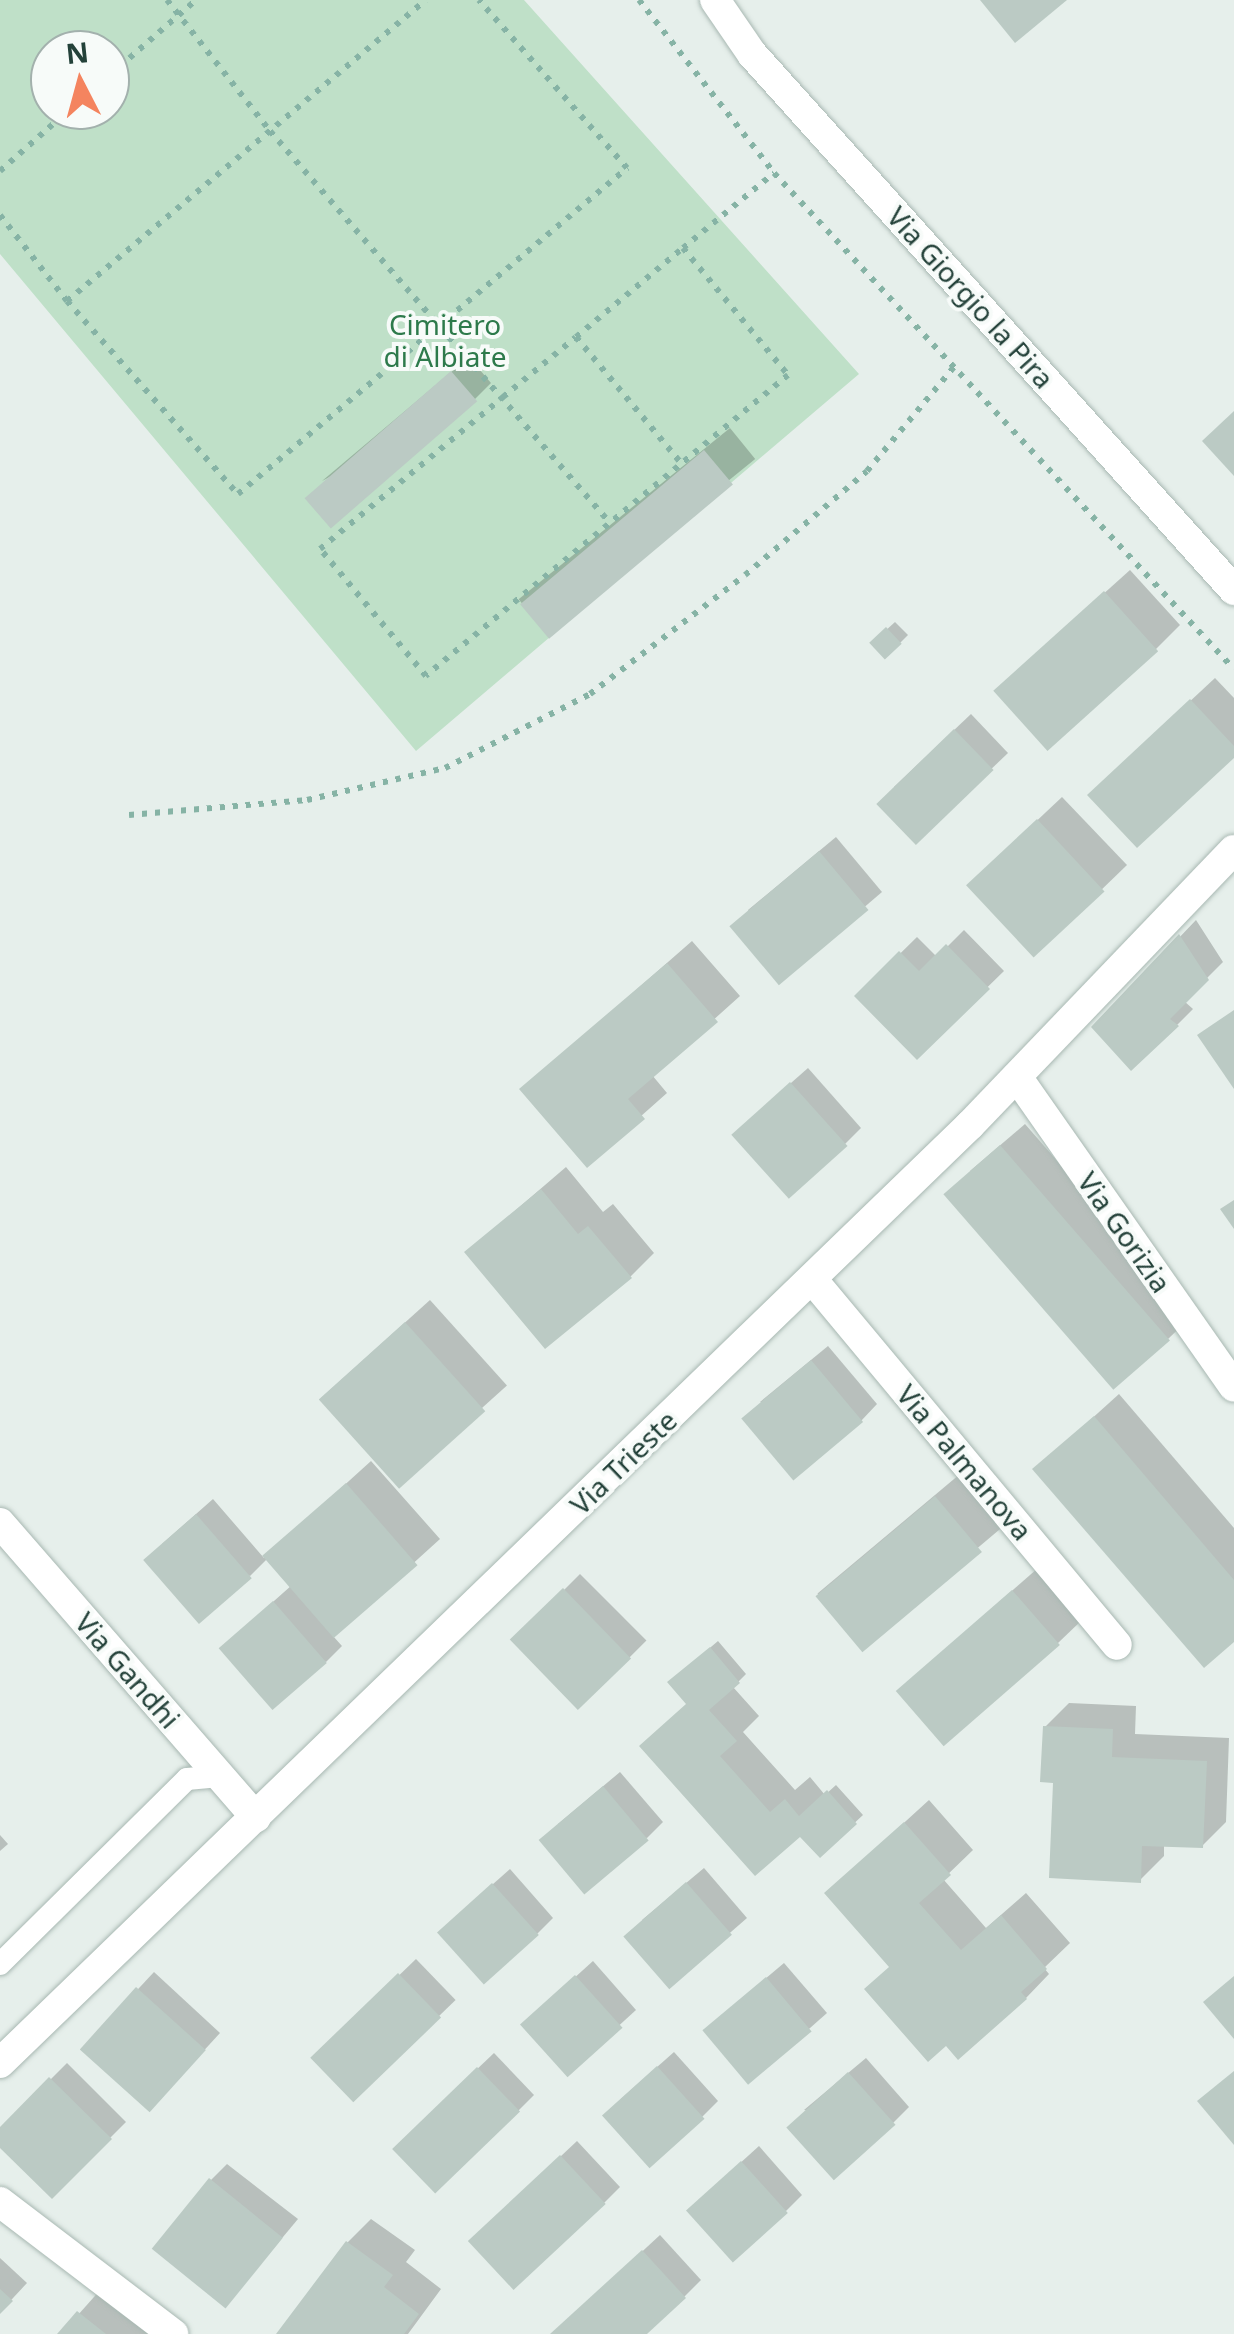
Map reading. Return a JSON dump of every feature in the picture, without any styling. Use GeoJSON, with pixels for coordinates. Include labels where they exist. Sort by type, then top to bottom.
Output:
{"type":"FeatureCollection","features":[{"type":"Feature","properties":{"kind":"street","name":"Via Giorgio la Pira"},"geometry":{"type":"LineString","coordinates":[[715,0],[752,54],[1234,590]]}},
{"type":"Feature","properties":{"kind":"street","name":"Via Trieste"},"geometry":{"type":"LineString","coordinates":[[0,2063],[812,1279],[1017,1077],[1234,850]]}},
{"type":"Feature","properties":{"kind":"street","name":"Via Gorizia"},"geometry":{"type":"LineString","coordinates":[[1017,1077],[1234,1387]]}},
{"type":"Feature","properties":{"kind":"street","name":"Via Palmanova"},"geometry":{"type":"LineString","coordinates":[[812,1279],[1117,1644]]}},
{"type":"Feature","properties":{"kind":"street","name":"Via Gandhi"},"geometry":{"type":"LineString","coordinates":[[0,1523],[256,1816]]}},
{"type":"Feature","properties":{"kind":"street"},"geometry":{"type":"LineString","coordinates":[[0,2202],[173,2334]]}},
{"type":"Feature","properties":{"kind":"lane"},"geometry":{"type":"LineString","coordinates":[[0,1964],[187,1778],[220,1776]]}},
{"type":"Feature","properties":{"kind":"path"},"geometry":{"type":"LineString","coordinates":[[166,0],[270,131],[442,324],[610,523]]}},
{"type":"Feature","properties":{"kind":"path"},"geometry":{"type":"LineString","coordinates":[[130,57],[196,0]]}},
{"type":"Feature","properties":{"kind":"path"},"geometry":{"type":"LineString","coordinates":[[67,301],[426,0]]}},
{"type":"Feature","properties":{"kind":"path"},"geometry":{"type":"LineString","coordinates":[[0,214],[67,301],[238,494],[627,168],[480,0]]}},
{"type":"Feature","properties":{"kind":"path"},"geometry":{"type":"LineString","coordinates":[[638,0],[774,173],[1234,668]]}},
{"type":"Feature","properties":{"kind":"path"},"geometry":{"type":"LineString","coordinates":[[0,171],[47,130]]}},
{"type":"Feature","properties":{"kind":"path"},"geometry":{"type":"LineString","coordinates":[[682,248],[788,375],[426,676],[320,549],[682,248],[774,173]]}},
{"type":"Feature","properties":{"kind":"path"},"geometry":{"type":"LineString","coordinates":[[576,337],[682,464]]}},
{"type":"Feature","properties":{"kind":"path"},"geometry":{"type":"LineString","coordinates":[[129,816],[307,800],[445,768],[590,694],[746,575],[867,471],[954,367]]}},
{"type":"Feature","properties":{"kind":"green space","name":"Cimitero di Albiate"},"geometry":{"type":"Polygon","coordinates":[[[0,0],[524,0],[859,374],[416,751],[0,254],[0,0]]]}},
{"type":"Feature","properties":{"kind":"building"},"geometry":{"type":"Polygon","coordinates":[[[980,0],[1067,0],[1015,43],[980,0]]]}},
{"type":"Feature","properties":{"kind":"building"},"geometry":{"type":"Polygon","coordinates":[[[451,371],[477,401],[331,528],[305,498],[451,371]]]}},
{"type":"Feature","properties":{"kind":"building"},"geometry":{"type":"Polygon","coordinates":[[[1234,411],[1234,476],[1202,441],[1234,411]]]}},
{"type":"Feature","properties":{"kind":"building"},"geometry":{"type":"Polygon","coordinates":[[[704,450],[733,484],[549,639],[520,604],[704,450]]]}},
{"type":"Feature","properties":{"kind":"building"},"geometry":{"type":"Polygon","coordinates":[[[1104,591],[1158,651],[1047,751],[993,691],[1104,591]]]}},
{"type":"Feature","properties":{"kind":"building"},"geometry":{"type":"Polygon","coordinates":[[[886,627],[902,644],[885,660],[869,643],[886,627]]]}},
{"type":"Feature","properties":{"kind":"building"},"geometry":{"type":"Polygon","coordinates":[[[1190,699],[1234,746],[1234,758],[1137,848],[1087,795],[1190,699]]]}},
{"type":"Feature","properties":{"kind":"building"},"geometry":{"type":"Polygon","coordinates":[[[954,729],[994,770],[916,845],[876,804],[954,729]]]}},
{"type":"Feature","properties":{"kind":"building"},"geometry":{"type":"Polygon","coordinates":[[[1037,819],[1105,891],[1034,958],[966,885],[1037,819]]]}},
{"type":"Feature","properties":{"kind":"building"},"geometry":{"type":"Polygon","coordinates":[[[819,851],[868,910],[779,985],[729,926],[819,851]]]}},
{"type":"Feature","properties":{"kind":"building"},"geometry":{"type":"Polygon","coordinates":[[[1179,934],[1209,980],[1170,1019],[1179,1026],[1131,1071],[1091,1027],[1179,934]]]}},
{"type":"Feature","properties":{"kind":"building"},"geometry":{"type":"Polygon","coordinates":[[[946,944],[990,989],[917,1060],[854,996],[899,951],[919,971],[946,944]]]}},
{"type":"Feature","properties":{"kind":"building"},"geometry":{"type":"Polygon","coordinates":[[[667,963],[718,1022],[628,1099],[645,1119],[587,1168],[519,1089],[667,963]]]}},
{"type":"Feature","properties":{"kind":"building"},"geometry":{"type":"Polygon","coordinates":[[[1234,1010],[1234,1089],[1197,1035],[1234,1010]]]}},
{"type":"Feature","properties":{"kind":"building"},"geometry":{"type":"Polygon","coordinates":[[[790,1082],[848,1146],[789,1199],[731,1135],[790,1082]]]}},
{"type":"Feature","properties":{"kind":"building"},"geometry":{"type":"Polygon","coordinates":[[[1000,1145],[1170,1340],[1113,1390],[943,1194],[1000,1145]]]}},
{"type":"Feature","properties":{"kind":"building"},"geometry":{"type":"Polygon","coordinates":[[[541,1189],[578,1234],[588,1226],[632,1278],[545,1349],[464,1252],[541,1189]]]}},
{"type":"Feature","properties":{"kind":"building"},"geometry":{"type":"Polygon","coordinates":[[[1234,1200],[1234,1229],[1220,1209],[1234,1200]]]}},
{"type":"Feature","properties":{"kind":"building"},"geometry":{"type":"Polygon","coordinates":[[[405,1322],[485,1411],[399,1489],[319,1400],[405,1322]]]}},
{"type":"Feature","properties":{"kind":"building"},"geometry":{"type":"Polygon","coordinates":[[[811,1360],[863,1422],[793,1481],[741,1418],[811,1360]]]}},
{"type":"Feature","properties":{"kind":"building"},"geometry":{"type":"Polygon","coordinates":[[[1094,1416],[1234,1580],[1234,1642],[1204,1668],[1032,1469],[1094,1416]]]}},
{"type":"Feature","properties":{"kind":"building"},"geometry":{"type":"Polygon","coordinates":[[[346,1483],[418,1565],[334,1638],[262,1556],[346,1483]]]}},
{"type":"Feature","properties":{"kind":"building"},"geometry":{"type":"Polygon","coordinates":[[[935,1496],[982,1552],[862,1652],[815,1596],[935,1496]]]}},
{"type":"Feature","properties":{"kind":"building"},"geometry":{"type":"Polygon","coordinates":[[[196,1514],[252,1578],[199,1624],[143,1560],[196,1514]]]}},
{"type":"Feature","properties":{"kind":"building"},"geometry":{"type":"Polygon","coordinates":[[[563,1588],[631,1658],[578,1710],[510,1639],[563,1588]]]}},
{"type":"Feature","properties":{"kind":"building"},"geometry":{"type":"Polygon","coordinates":[[[1012,1590],[1060,1645],[944,1746],[896,1691],[1012,1590]]]}},
{"type":"Feature","properties":{"kind":"building"},"geometry":{"type":"Polygon","coordinates":[[[273,1601],[327,1663],[272,1710],[219,1648],[273,1601]]]}},
{"type":"Feature","properties":{"kind":"building"},"geometry":{"type":"Polygon","coordinates":[[[710,1647],[740,1683],[709,1710],[737,1741],[720,1756],[770,1812],[785,1799],[799,1816],[827,1790],[857,1824],[820,1858],[800,1837],[755,1876],[639,1746],[686,1704],[667,1682],[710,1647]]]}},
{"type":"Feature","properties":{"kind":"building"},"geometry":{"type":"Polygon","coordinates":[[[1043,1726],[1113,1729],[1112,1757],[1207,1761],[1203,1848],[1142,1846],[1141,1883],[1049,1878],[1053,1783],[1040,1782],[1043,1726]]]}},
{"type":"Feature","properties":{"kind":"building"},"geometry":{"type":"Polygon","coordinates":[[[603,1786],[649,1840],[584,1894],[539,1840],[603,1786]]]}},
{"type":"Feature","properties":{"kind":"building"},"geometry":{"type":"Polygon","coordinates":[[[904,1822],[951,1875],[919,1903],[961,1950],[1001,1915],[1047,1969],[1021,1992],[1027,1999],[958,2060],[946,2046],[928,2062],[864,1989],[889,1967],[824,1893],[904,1822]]]}},
{"type":"Feature","properties":{"kind":"building"},"geometry":{"type":"Polygon","coordinates":[[[686,1882],[732,1935],[669,1989],[623,1936],[686,1882]]]}},
{"type":"Feature","properties":{"kind":"building"},"geometry":{"type":"Polygon","coordinates":[[[492,1883],[539,1935],[484,1985],[437,1933],[492,1883]]]}},
{"type":"Feature","properties":{"kind":"building"},"geometry":{"type":"Polygon","coordinates":[[[398,1973],[441,2018],[353,2102],[310,2058],[398,1973]]]}},
{"type":"Feature","properties":{"kind":"building"},"geometry":{"type":"Polygon","coordinates":[[[575,1975],[623,2028],[568,2077],[520,2025],[575,1975]]]}},
{"type":"Feature","properties":{"kind":"building"},"geometry":{"type":"Polygon","coordinates":[[[1234,1976],[1234,2039],[1203,2002],[1234,1976]]]}},
{"type":"Feature","properties":{"kind":"building"},"geometry":{"type":"Polygon","coordinates":[[[766,1977],[812,2031],[748,2085],[702,2030],[766,1977]]]}},
{"type":"Feature","properties":{"kind":"building"},"geometry":{"type":"Polygon","coordinates":[[[136,1987],[206,2050],[150,2112],[80,2049],[136,1987]]]}},
{"type":"Feature","properties":{"kind":"building"},"geometry":{"type":"Polygon","coordinates":[[[657,2066],[705,2119],[650,2168],[602,2116],[657,2066]]]}},
{"type":"Feature","properties":{"kind":"building"},"geometry":{"type":"Polygon","coordinates":[[[477,2067],[520,2112],[435,2194],[392,2149],[477,2067]]]}},
{"type":"Feature","properties":{"kind":"building"},"geometry":{"type":"Polygon","coordinates":[[[1234,2071],[1234,2145],[1197,2101],[1234,2071]]]}},
{"type":"Feature","properties":{"kind":"building"},"geometry":{"type":"Polygon","coordinates":[[[848,2072],[896,2125],[834,2180],[786,2128],[848,2072]]]}},
{"type":"Feature","properties":{"kind":"building"},"geometry":{"type":"Polygon","coordinates":[[[49,2077],[112,2139],[52,2199],[0,2148],[0,2127],[49,2077]]]}},
{"type":"Feature","properties":{"kind":"building"},"geometry":{"type":"Polygon","coordinates":[[[560,2155],[606,2204],[514,2290],[468,2241],[560,2155]]]}},
{"type":"Feature","properties":{"kind":"building"},"geometry":{"type":"Polygon","coordinates":[[[741,2161],[788,2213],[733,2263],[686,2211],[741,2161]]]}},
{"type":"Feature","properties":{"kind":"building"},"geometry":{"type":"Polygon","coordinates":[[[209,2178],[283,2238],[226,2309],[152,2249],[209,2178]]]}},
{"type":"Feature","properties":{"kind":"building"},"geometry":{"type":"Polygon","coordinates":[[[346,2241],[393,2275],[384,2287],[419,2314],[404,2334],[276,2334],[346,2241]]]}},
{"type":"Feature","properties":{"kind":"building"},"geometry":{"type":"Polygon","coordinates":[[[642,2250],[686,2298],[647,2334],[550,2334],[642,2250]]]}},
{"type":"Feature","properties":{"kind":"building"},"geometry":{"type":"Polygon","coordinates":[[[0,2289],[13,2301],[0,2314],[0,2289]]]}},
{"type":"Feature","properties":{"kind":"building"},"geometry":{"type":"Polygon","coordinates":[[[77,2311],[106,2334],[57,2334],[77,2311]]]}}]}
